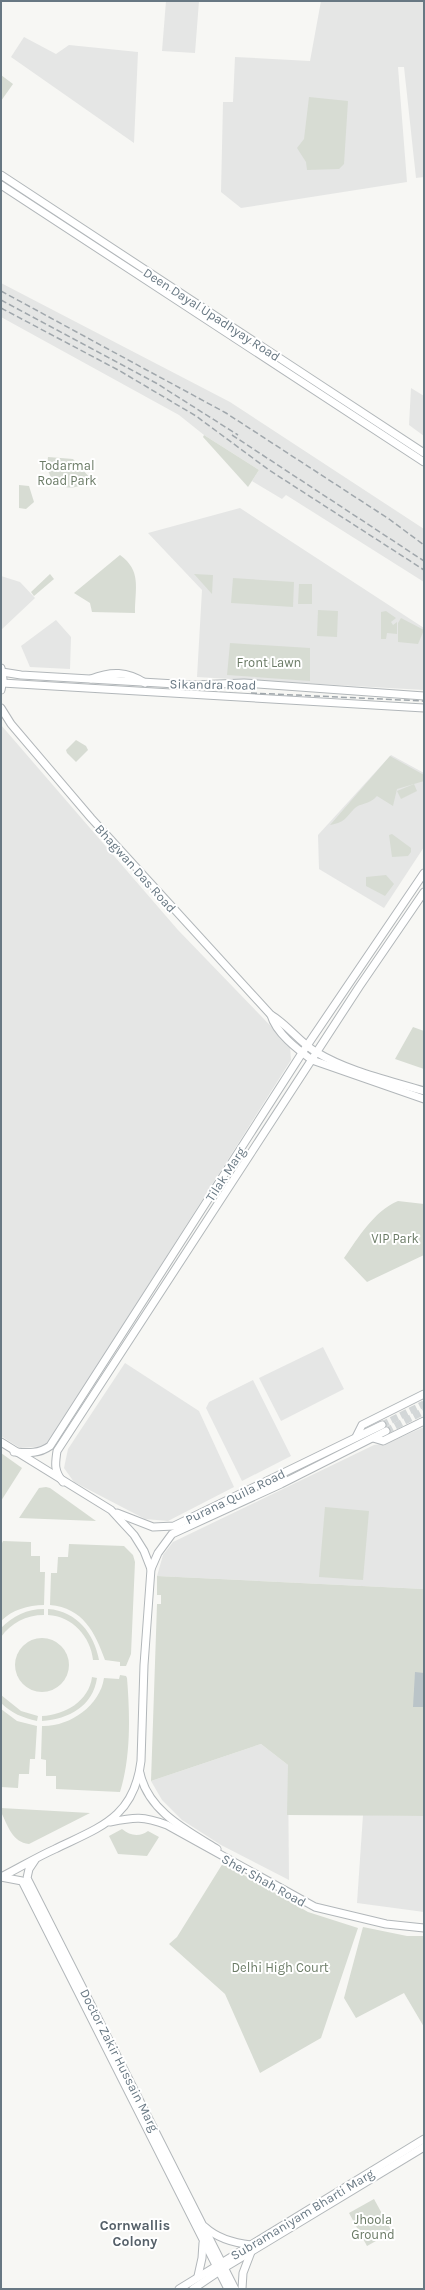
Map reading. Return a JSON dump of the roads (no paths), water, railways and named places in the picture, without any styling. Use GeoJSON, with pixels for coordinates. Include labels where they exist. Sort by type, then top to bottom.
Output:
{"type":"FeatureCollection","features":[{"type":"Feature","properties":{"kind":"main road","name":"Deen Dayal Upadhyay Road"},"geometry":{"type":"LineString","coordinates":[[1,175],[424,453]]}},
{"type":"Feature","properties":{"kind":"main road","name":"Deen Dayal Upadhyay Road"},"geometry":{"type":"LineString","coordinates":[[1,185],[424,462]]}},
{"type":"Feature","properties":{"kind":"main road","name":"Sikandra Road"},"geometry":{"type":"LineString","coordinates":[[2,670],[20,676],[193,685],[244,683],[424,696]]}},
{"type":"Feature","properties":{"kind":"main road"},"geometry":{"type":"LineString","coordinates":[[2,670],[2,686]]}},
{"type":"Feature","properties":{"kind":"main road","name":"Sikandra Road"},"geometry":{"type":"LineString","coordinates":[[2,686],[424,708]]}},
{"type":"Feature","properties":{"kind":"main road","name":"Bhagwan Das Road"},"geometry":{"type":"LineString","coordinates":[[1,708],[3,716],[91,818],[271,1015],[316,1052],[358,1071],[424,1091]]}},
{"type":"Feature","properties":{"kind":"main road","name":"Tilak Marg"},"geometry":{"type":"LineString","coordinates":[[14,1452],[28,1453],[43,1451],[50,1446],[302,1053],[424,873]]}},
{"type":"Feature","properties":{"kind":"main road"},"geometry":{"type":"LineString","coordinates":[[417,884],[424,889]]}},
{"type":"Feature","properties":{"kind":"main road","name":"Tilak Marg"},"geometry":{"type":"LineString","coordinates":[[63,1482],[57,1474],[54,1465],[57,1451],[316,1052],[424,892]]}},
{"type":"Feature","properties":{"kind":"main road","name":"Bhagwan Das Road"},"geometry":{"type":"LineString","coordinates":[[271,1015],[273,1023],[302,1053],[312,1060],[424,1099]]}},
{"type":"Feature","properties":{"kind":"main road","name":"Purana Quila Road"},"geometry":{"type":"LineString","coordinates":[[355,1438],[362,1426],[424,1394]]}},
{"type":"Feature","properties":{"kind":"main road"},"geometry":{"type":"LineString","coordinates":[[373,1438],[383,1441],[424,1421]]}},
{"type":"Feature","properties":{"kind":"main road","name":"Purana Quila Road"},"geometry":{"type":"LineString","coordinates":[[111,1510],[146,1526],[160,1528],[174,1526],[370,1430],[384,1428],[373,1438],[281,1484],[172,1534],[158,1553],[151,1569]]}},
{"type":"Feature","properties":{"kind":"main road"},"geometry":{"type":"LineString","coordinates":[[1,1442],[14,1452],[111,1510],[134,1535],[144,1551],[151,1569],[140,1771],[130,1800],[110,1822],[1,1877]]}},
{"type":"Feature","properties":{"kind":"main road"},"geometry":{"type":"LineString","coordinates":[[160,1528],[166,1541]]}},
{"type":"Feature","properties":{"kind":"main road","name":"Sher Shah Road"},"geometry":{"type":"LineString","coordinates":[[140,1771],[142,1781],[154,1803],[169,1819],[225,1853],[317,1903],[388,1920],[424,1924]]}},
{"type":"Feature","properties":{"kind":"main road","name":"Sher Shah Road"},"geometry":{"type":"LineString","coordinates":[[110,1822],[136,1816],[152,1819],[167,1825],[315,1907],[386,1924],[424,1928]]}},
{"type":"Feature","properties":{"kind":"main road","name":"Doctor Zakir Hussain Marg"},"geometry":{"type":"LineString","coordinates":[[36,1858],[29,1868],[27,1878],[202,2224],[228,2289]]}},
{"type":"Feature","properties":{"kind":"main road","name":"Doctor Zakir Hussain Marg"},"geometry":{"type":"LineString","coordinates":[[1,1877],[22,1881],[202,2241],[236,2289]]}},
{"type":"Feature","properties":{"kind":"main road","name":"Subramaniyam Bharti Marg"},"geometry":{"type":"LineString","coordinates":[[251,2248],[424,2139]]}},
{"type":"Feature","properties":{"kind":"main road","name":"Subramaniyam Bharti Marg"},"geometry":{"type":"LineString","coordinates":[[179,2289],[198,2276],[219,2267],[424,2147]]}},
{"type":"Feature","properties":{"kind":"main road"},"geometry":{"type":"LineString","coordinates":[[202,2224],[213,2234],[251,2248],[243,2273],[242,2289]]}},
{"type":"Feature","properties":{"kind":"main road"},"geometry":{"type":"LineString","coordinates":[[198,2276],[202,2258],[202,2241]]}},
{"type":"Feature","properties":{"kind":"main road","name":"Subramaniyam Bharti Marg"},"geometry":{"type":"LineString","coordinates":[[193,2289],[219,2267]]}},
{"type":"Feature","properties":{"kind":"tunnel"},"geometry":{"type":"LineString","coordinates":[[382,1425],[424,1404]]}},
{"type":"Feature","properties":{"kind":"tunnel"},"geometry":{"type":"LineString","coordinates":[[386,1431],[424,1411]]}},
{"type":"Feature","properties":{"kind":"railway"},"geometry":{"type":"LineString","coordinates":[[1,291],[226,413],[389,519],[424,545]]}},
{"type":"Feature","properties":{"kind":"railway"},"geometry":{"type":"LineString","coordinates":[[1,300],[156,383],[238,435]]}},
{"type":"Feature","properties":{"kind":"railway"},"geometry":{"type":"LineString","coordinates":[[1,308],[120,371],[196,416],[269,470],[424,570]]}},
{"type":"Feature","properties":{"kind":"railway"},"geometry":{"type":"LineString","coordinates":[[232,435],[424,561]]}},
{"type":"Feature","properties":{"kind":"railway"},"geometry":{"type":"LineString","coordinates":[[251,693],[424,701]]}},
{"type":"Feature","properties":{"kind":"district","name":"Cornwallis Colony"},"geometry":{"type":"Point","coordinates":[135,2234]}},
{"type":"Feature","properties":{"kind":"park label","name":"Todarmal Road Park"},"geometry":{"type":"Point","coordinates":[67,472]}},
{"type":"Feature","properties":{"kind":"park label","name":"Front Lawn"},"geometry":{"type":"Point","coordinates":[269,662]}},
{"type":"Feature","properties":{"kind":"park label","name":"VIP Park"},"geometry":{"type":"Point","coordinates":[395,1238]}},
{"type":"Feature","properties":{"kind":"park label","name":"Delhi High Court"},"geometry":{"type":"Point","coordinates":[280,1967]}},
{"type":"Feature","properties":{"kind":"park label","name":"Jhoola Ground"},"geometry":{"type":"Point","coordinates":[373,2226]}}]}
